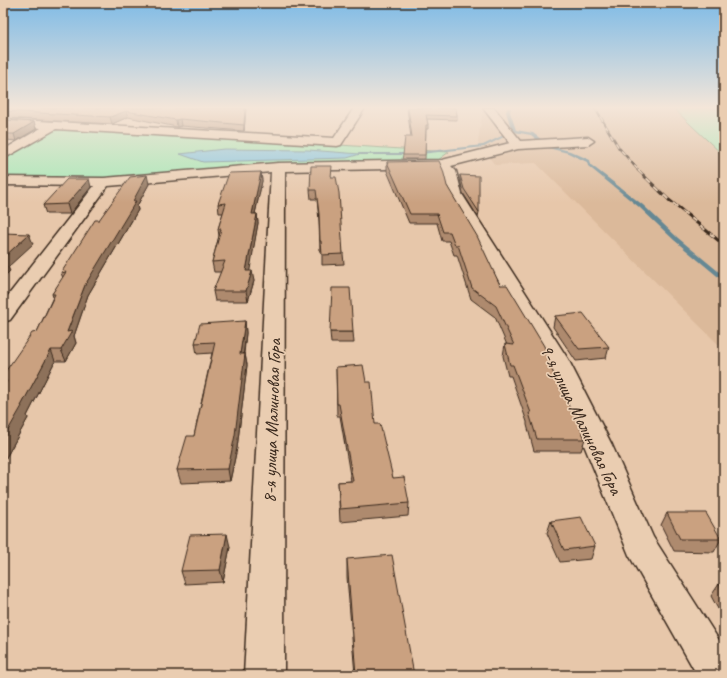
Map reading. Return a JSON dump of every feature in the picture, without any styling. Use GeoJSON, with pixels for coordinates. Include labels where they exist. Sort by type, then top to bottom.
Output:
{"type":"FeatureCollection","features":[{"type":"Feature","properties":{"kind":"street"},"geometry":{"type":"LineString","coordinates":[[3,155],[29,140]]}},
{"type":"Feature","properties":{"kind":"street"},"geometry":{"type":"LineString","coordinates":[[298,140],[337,142],[339,140]]}},
{"type":"Feature","properties":{"kind":"street"},"geometry":{"type":"LineString","coordinates":[[514,140],[518,145]]}},
{"type":"Feature","properties":{"kind":"street"},"geometry":{"type":"LineString","coordinates":[[3,180],[104,182],[278,167],[442,164],[518,145],[588,141]]}},
{"type":"Feature","properties":{"kind":"street","name":"9-я улица Малиновая Гора"},"geometry":{"type":"LineString","coordinates":[[442,164],[449,171],[455,194],[556,359],[598,445],[640,545],[719,675]]}},
{"type":"Feature","properties":{"kind":"street","name":"8-я улица Малиновая Гора"},"geometry":{"type":"LineString","coordinates":[[264,675],[278,167]]}},
{"type":"Feature","properties":{"kind":"street"},"geometry":{"type":"LineString","coordinates":[[3,316],[104,182]]}},
{"type":"Feature","properties":{"kind":"shaded area"},"geometry":{"type":"Polygon","coordinates":[[[478,140],[707,140],[724,156],[724,350],[536,163],[495,165],[478,143],[478,140]]]}},
{"type":"Feature","properties":{"kind":"green space"},"geometry":{"type":"Polygon","coordinates":[[[34,140],[254,140],[449,152],[434,163],[109,179],[3,177],[3,159],[34,140]]]}},
{"type":"Feature","properties":{"kind":"green space"},"geometry":{"type":"Polygon","coordinates":[[[707,140],[724,140],[724,156],[707,140]]]}},
{"type":"Feature","properties":{"kind":"water"},"geometry":{"type":"Polygon","coordinates":[[[224,149],[308,150],[360,154],[347,158],[203,162],[180,154],[224,149]]]}},
{"type":"Feature","properties":{"kind":"building"},"geometry":{"type":"Polygon","coordinates":[[[405,140],[426,140],[425,155],[403,155],[405,140]]]}},
{"type":"Feature","properties":{"kind":"building"},"geometry":{"type":"Polygon","coordinates":[[[439,161],[447,186],[477,236],[500,285],[507,285],[544,346],[551,368],[572,413],[574,413],[585,439],[537,439],[529,413],[531,413],[513,365],[510,365],[505,344],[514,345],[496,306],[472,288],[458,245],[455,245],[450,232],[443,232],[437,214],[410,214],[387,162],[439,161]]]}},
{"type":"Feature","properties":{"kind":"building"},"geometry":{"type":"Polygon","coordinates":[[[311,166],[332,166],[331,177],[336,177],[339,193],[343,254],[322,255],[316,190],[310,190],[311,166]]]}},
{"type":"Feature","properties":{"kind":"building"},"geometry":{"type":"Polygon","coordinates":[[[261,172],[252,214],[257,214],[246,271],[252,271],[246,291],[213,291],[225,261],[212,262],[221,229],[218,229],[226,203],[218,204],[229,173],[261,172]]]}},
{"type":"Feature","properties":{"kind":"building"},"geometry":{"type":"Polygon","coordinates":[[[147,175],[133,201],[136,201],[85,285],[67,332],[72,331],[61,350],[51,350],[3,439],[3,387],[7,381],[3,381],[3,375],[32,333],[37,332],[55,294],[52,294],[66,272],[61,273],[95,220],[99,220],[130,177],[147,175]]]}},
{"type":"Feature","properties":{"kind":"building"},"geometry":{"type":"Polygon","coordinates":[[[460,175],[479,176],[479,212],[464,189],[460,175]]]}},
{"type":"Feature","properties":{"kind":"building"},"geometry":{"type":"Polygon","coordinates":[[[67,179],[89,179],[67,204],[43,205],[67,179]]]}},
{"type":"Feature","properties":{"kind":"building"},"geometry":{"type":"Polygon","coordinates":[[[3,233],[29,234],[3,258],[3,233]]]}},
{"type":"Feature","properties":{"kind":"building"},"geometry":{"type":"Polygon","coordinates":[[[332,288],[350,288],[353,332],[330,332],[332,288]]]}},
{"type":"Feature","properties":{"kind":"building"},"geometry":{"type":"Polygon","coordinates":[[[583,313],[609,347],[579,349],[555,316],[583,313]]]}},
{"type":"Feature","properties":{"kind":"building"},"geometry":{"type":"Polygon","coordinates":[[[245,321],[240,354],[245,354],[235,435],[228,469],[177,470],[187,436],[194,436],[215,342],[195,343],[200,324],[245,321]]]}},
{"type":"Feature","properties":{"kind":"building"},"geometry":{"type":"Polygon","coordinates":[[[363,365],[366,382],[371,382],[375,424],[380,424],[393,478],[404,477],[409,503],[340,509],[338,482],[353,481],[339,404],[337,404],[336,367],[363,365]]]}},
{"type":"Feature","properties":{"kind":"building"},"geometry":{"type":"Polygon","coordinates":[[[667,513],[706,513],[721,539],[680,539],[667,513]]]}},
{"type":"Feature","properties":{"kind":"building"},"geometry":{"type":"Polygon","coordinates":[[[581,517],[595,546],[564,550],[551,521],[581,517]]]}},
{"type":"Feature","properties":{"kind":"building"},"geometry":{"type":"Polygon","coordinates":[[[227,534],[220,570],[181,571],[190,535],[227,534]]]}},
{"type":"Feature","properties":{"kind":"building"},"geometry":{"type":"Polygon","coordinates":[[[392,555],[414,675],[356,675],[347,559],[392,555]]]}},
{"type":"Feature","properties":{"kind":"building"},"geometry":{"type":"Polygon","coordinates":[[[724,583],[724,593],[719,584],[724,583]]]}},
{"type":"Feature","properties":{"kind":"waterway"},"geometry":{"type":"LineString","coordinates":[[360,154],[411,154],[484,146],[497,140]]}},
{"type":"Feature","properties":{"kind":"waterway"},"geometry":{"type":"LineString","coordinates":[[539,140],[549,147],[569,152],[589,161],[589,165],[641,206],[676,239],[724,279]]}},
{"type":"Feature","properties":{"kind":"railway"},"geometry":{"type":"LineString","coordinates":[[614,140],[619,148],[639,171]]}},
{"type":"Feature","properties":{"kind":"railway"},"geometry":{"type":"LineString","coordinates":[[639,171],[669,200],[724,245]]}}]}
